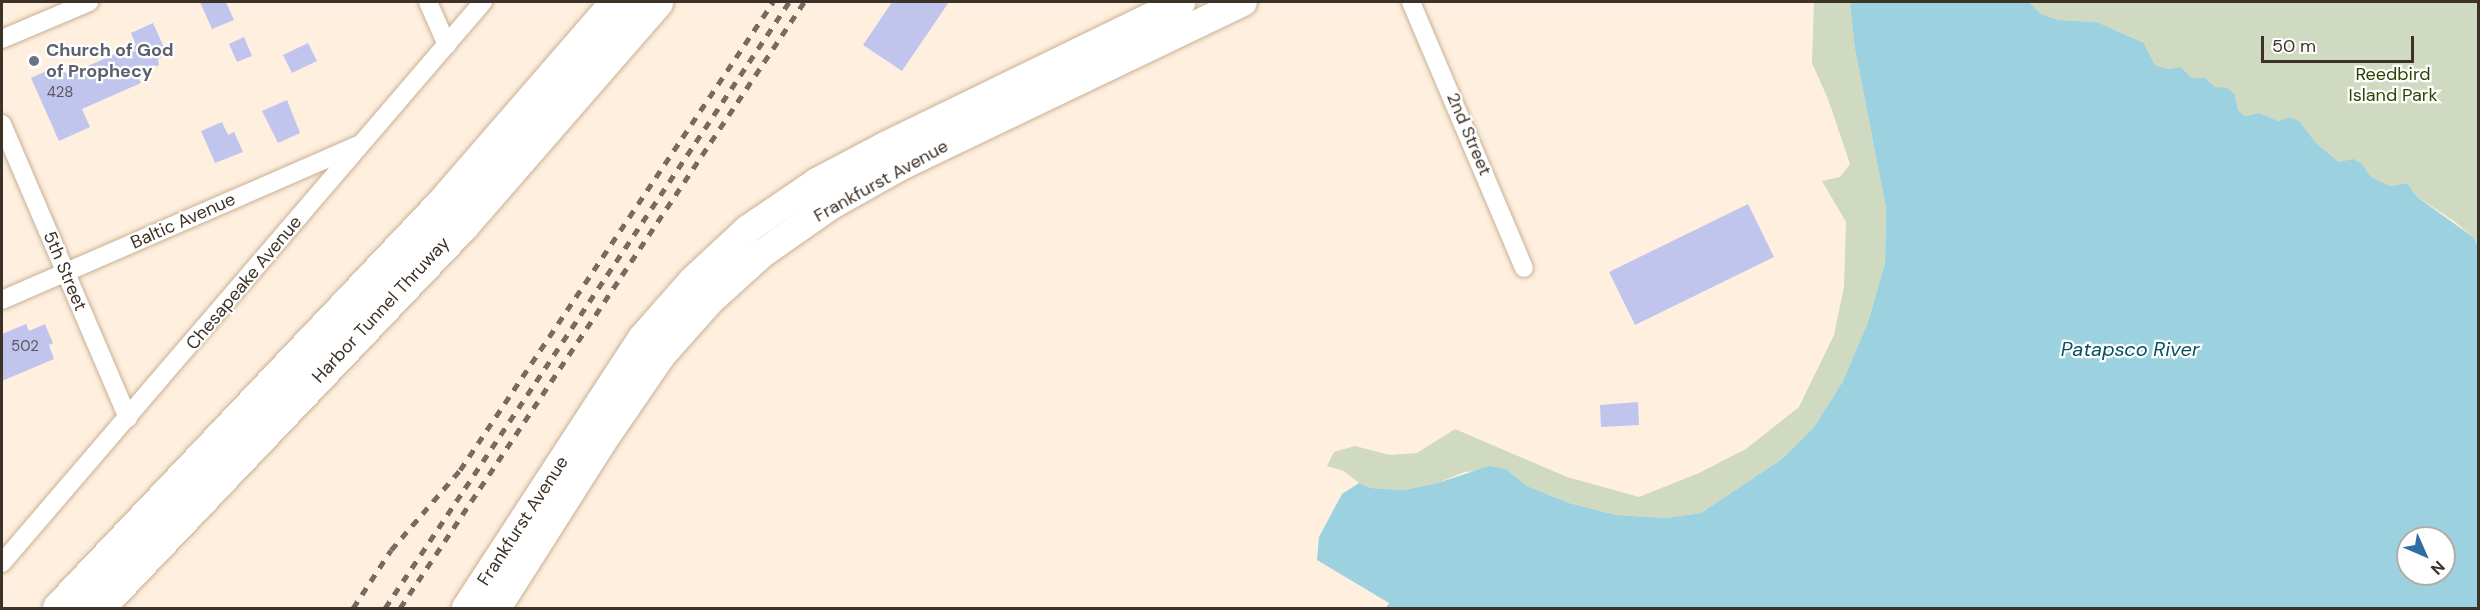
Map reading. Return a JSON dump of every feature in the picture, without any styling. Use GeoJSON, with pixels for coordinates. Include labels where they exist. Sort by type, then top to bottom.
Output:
{"type":"FeatureCollection","features":[{"type":"Feature","properties":{"kind":"highway","name":"Harbor Tunnel Thruway"},"geometry":{"type":"LineString","coordinates":[[59,609],[440,206],[617,2]]}},
{"type":"Feature","properties":{"kind":"highway","name":"Harbor Tunnel Thruway"},"geometry":{"type":"LineString","coordinates":[[97,609],[462,225],[656,2]]}},
{"type":"Feature","properties":{"kind":"main road","name":"Frankfurst Avenue"},"geometry":{"type":"LineString","coordinates":[[466,609],[642,338],[692,281],[748,229],[818,182],[889,144],[1181,2]]}},
{"type":"Feature","properties":{"kind":"main road","name":"Frankfurst Avenue"},"geometry":{"type":"LineString","coordinates":[[497,609],[607,435],[662,355],[710,301],[763,253],[830,206],[902,166],[1243,2]]}},
{"type":"Feature","properties":{"kind":"street"},"geometry":{"type":"LineString","coordinates":[[2,39],[89,2]]}},
{"type":"Feature","properties":{"kind":"street"},"geometry":{"type":"LineString","coordinates":[[428,2],[447,45]]}},
{"type":"Feature","properties":{"kind":"street","name":"Chesapeake Avenue"},"geometry":{"type":"LineString","coordinates":[[2,563],[483,2]]}},
{"type":"Feature","properties":{"kind":"street","name":"2nd Street"},"geometry":{"type":"LineString","coordinates":[[1411,2],[1524,268]]}},
{"type":"Feature","properties":{"kind":"street","name":"5th Street"},"geometry":{"type":"LineString","coordinates":[[2,124],[128,418]]}},
{"type":"Feature","properties":{"kind":"street","name":"Baltic Avenue"},"geometry":{"type":"LineString","coordinates":[[2,300],[364,142]]}},
{"type":"Feature","properties":{"kind":"green space"},"geometry":{"type":"Polygon","coordinates":[[[1814,2],[1852,2],[1850,6],[1855,49],[1886,208],[1885,263],[1868,322],[1843,381],[1814,427],[1782,459],[1701,513],[1666,518],[1616,515],[1569,503],[1527,486],[1506,469],[1464,472],[1438,483],[1403,490],[1371,488],[1359,483],[1344,471],[1327,466],[1334,452],[1355,446],[1390,455],[1417,453],[1455,429],[1567,477],[1639,497],[1699,473],[1746,449],[1799,407],[1834,335],[1844,287],[1846,222],[1822,181],[1840,177],[1850,164],[1828,99],[1812,63],[1814,2]]]}},
{"type":"Feature","properties":{"kind":"green space","name":"Reedbird Island Park"},"geometry":{"type":"Polygon","coordinates":[[[2029,2],[2478,2],[2478,245],[2473,237],[2454,221],[2417,197],[2407,183],[2390,186],[2371,177],[2362,164],[2339,162],[2316,143],[2300,122],[2279,121],[2259,113],[2245,116],[2238,110],[2235,95],[2215,87],[2205,78],[2192,78],[2181,67],[2168,69],[2155,65],[2144,43],[2097,22],[2058,20],[2041,14],[2029,2]]]}},
{"type":"Feature","properties":{"kind":"water","name":"Patapsco River"},"geometry":{"type":"Polygon","coordinates":[[[1852,2],[2029,2],[2041,14],[2058,20],[2097,22],[2144,43],[2155,65],[2168,69],[2181,67],[2192,78],[2205,78],[2215,87],[2227,88],[2235,95],[2238,110],[2245,116],[2259,113],[2279,121],[2290,117],[2300,122],[2316,143],[2339,162],[2353,159],[2362,164],[2371,177],[2390,186],[2407,183],[2417,197],[2473,237],[2478,246],[2478,608],[1386,608],[1389,603],[1317,560],[1319,537],[1342,494],[1359,483],[1371,488],[1403,490],[1438,483],[1489,466],[1506,469],[1527,486],[1569,503],[1616,515],[1666,518],[1701,513],[1782,459],[1814,427],[1843,381],[1868,322],[1885,263],[1886,208],[1855,49],[1850,6],[1852,2]]]}},
{"type":"Feature","properties":{"kind":"building"},"geometry":{"type":"Polygon","coordinates":[[[200,2],[226,2],[234,20],[212,29],[200,2]]]}},
{"type":"Feature","properties":{"kind":"building"},"geometry":{"type":"Polygon","coordinates":[[[892,2],[949,2],[902,71],[863,45],[892,2]]]}},
{"type":"Feature","properties":{"kind":"building"},"geometry":{"type":"Polygon","coordinates":[[[153,23],[167,54],[158,59],[159,65],[137,75],[141,83],[82,109],[90,127],[59,141],[31,78],[62,64],[67,75],[136,45],[131,33],[153,23]]]}},
{"type":"Feature","properties":{"kind":"building"},"geometry":{"type":"Polygon","coordinates":[[[244,37],[252,56],[237,62],[229,44],[244,37]]]}},
{"type":"Feature","properties":{"kind":"building"},"geometry":{"type":"Polygon","coordinates":[[[308,43],[317,61],[292,73],[283,55],[308,43]]]}},
{"type":"Feature","properties":{"kind":"building"},"geometry":{"type":"Polygon","coordinates":[[[287,100],[300,133],[278,143],[262,111],[287,100]]]}},
{"type":"Feature","properties":{"kind":"building"},"geometry":{"type":"Polygon","coordinates":[[[222,122],[228,135],[234,132],[243,152],[215,163],[201,131],[222,122]]]}},
{"type":"Feature","properties":{"kind":"building"},"geometry":{"type":"Polygon","coordinates":[[[1748,204],[1774,257],[1635,325],[1609,272],[1748,204]]]}},
{"type":"Feature","properties":{"kind":"building"},"geometry":{"type":"Polygon","coordinates":[[[26,324],[29,331],[45,324],[53,343],[49,345],[54,359],[2,381],[2,334],[26,324]]]}},
{"type":"Feature","properties":{"kind":"building"},"geometry":{"type":"Polygon","coordinates":[[[1638,402],[1639,425],[1601,427],[1600,405],[1638,402]]]}},
{"type":"Feature","properties":{"kind":"railway"},"geometry":{"type":"LineString","coordinates":[[353,608],[391,550],[460,470],[773,2]]}},
{"type":"Feature","properties":{"kind":"railway"},"geometry":{"type":"LineString","coordinates":[[385,608],[789,2]]}},
{"type":"Feature","properties":{"kind":"railway"},"geometry":{"type":"LineString","coordinates":[[400,608],[804,2]]}},
{"type":"Feature","properties":{"kind":"place","name":"Church of God of Prophecy"},"geometry":{"type":"Point","coordinates":[34,61]}}]}
